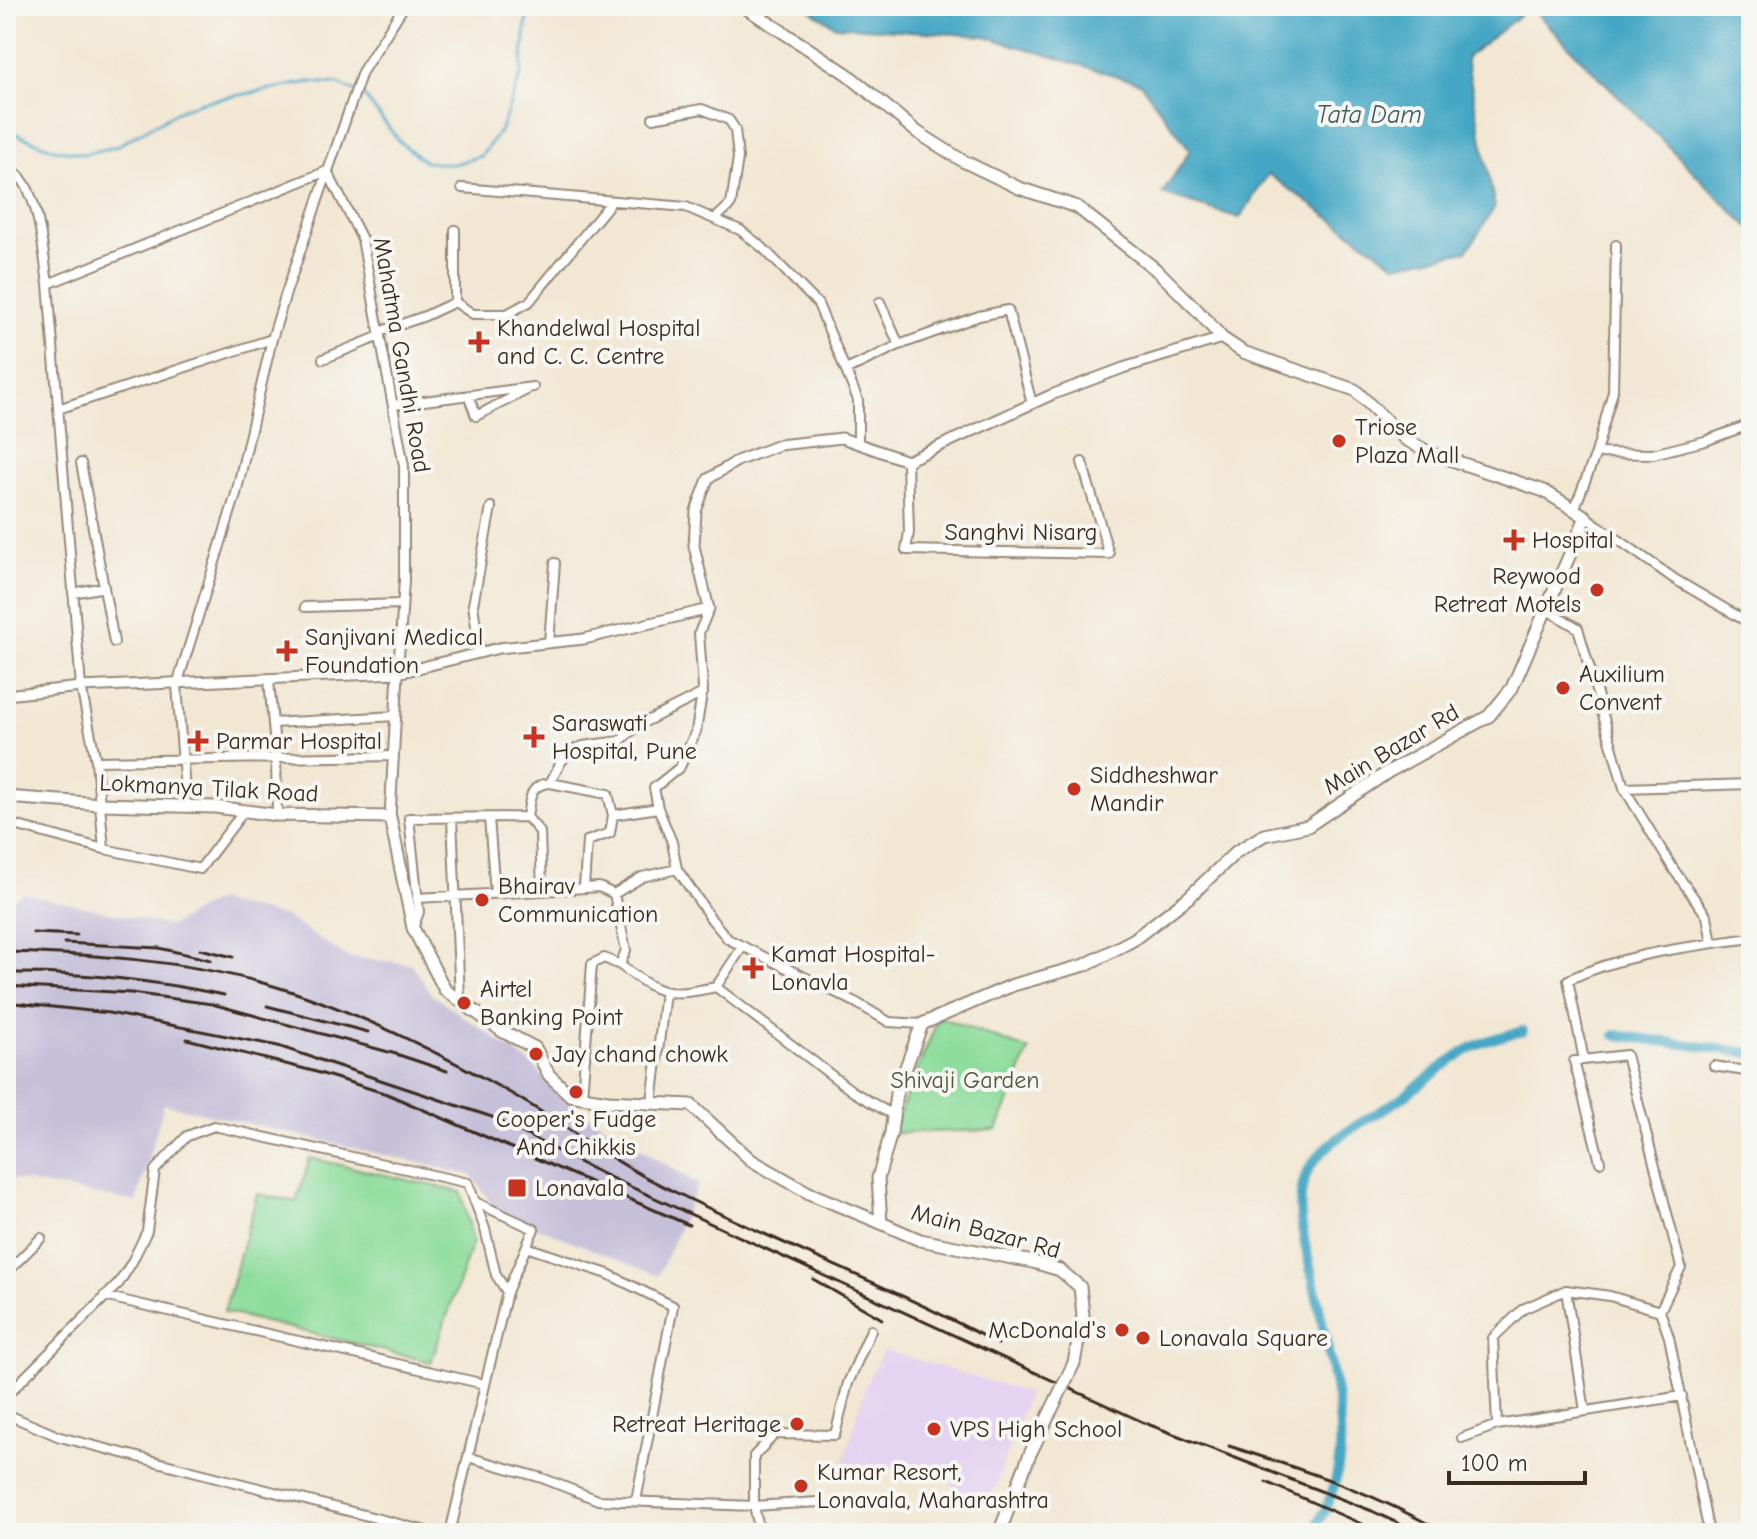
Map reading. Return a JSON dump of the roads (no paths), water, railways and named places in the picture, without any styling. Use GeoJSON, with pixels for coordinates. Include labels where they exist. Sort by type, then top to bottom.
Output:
{"type":"FeatureCollection","features":[{"type":"Feature","properties":{"kind":"main road"},"geometry":{"type":"LineString","coordinates":[[743,6],[847,74],[917,132],[963,161],[1019,188],[1077,207],[1159,272],[1222,338],[1243,352],[1355,390],[1405,439],[1428,452],[1544,491],[1586,517]]}},
{"type":"Feature","properties":{"kind":"main road","name":"Main Bazar Rd"},"geometry":{"type":"LineString","coordinates":[[999,1533],[1030,1454],[1074,1363],[1083,1315],[1080,1287],[1060,1270],[920,1240],[881,1223],[878,1178],[891,1133],[891,1114],[922,1024],[1013,985],[1085,965],[1121,946],[1189,897],[1236,852],[1264,835],[1308,826],[1388,772],[1489,716],[1512,688],[1586,517]]}},
{"type":"Feature","properties":{"kind":"main road","name":"Lokmanya Tilak Road"},"geometry":{"type":"LineString","coordinates":[[7,797],[101,804],[186,805],[277,815],[390,817]]}},
{"type":"Feature","properties":{"kind":"main road","name":"Mahatma Gandhi Road"},"geometry":{"type":"LineString","coordinates":[[390,817],[413,928],[445,990],[502,1031],[535,1048],[549,1075],[570,1095],[608,1101],[691,1105],[751,1160],[809,1193],[881,1223]]}},
{"type":"Feature","properties":{"kind":"street"},"geometry":{"type":"LineString","coordinates":[[186,805],[177,685],[236,494],[272,339],[327,171],[362,72],[404,6]]}},
{"type":"Feature","properties":{"kind":"street"},"geometry":{"type":"LineString","coordinates":[[653,118],[702,109],[729,120],[735,129],[738,158],[731,204],[715,219]]}},
{"type":"Feature","properties":{"kind":"street"},"geometry":{"type":"LineString","coordinates":[[6,167],[17,171],[30,190],[48,284],[81,687],[96,761],[104,849]]}},
{"type":"Feature","properties":{"kind":"street"},"geometry":{"type":"LineString","coordinates":[[48,284],[327,171]]}},
{"type":"Feature","properties":{"kind":"street","name":"Mahatma Gandhi Road"},"geometry":{"type":"LineString","coordinates":[[327,171],[362,239],[404,466],[402,604],[390,817]]}},
{"type":"Feature","properties":{"kind":"street"},"geometry":{"type":"LineString","coordinates":[[462,188],[686,207],[740,230],[763,248],[818,304],[858,400],[858,443]]}},
{"type":"Feature","properties":{"kind":"street"},"geometry":{"type":"LineString","coordinates":[[455,302],[473,314],[507,314],[529,302],[612,201]]}},
{"type":"Feature","properties":{"kind":"street"},"geometry":{"type":"LineString","coordinates":[[455,230],[455,302]]}},
{"type":"Feature","properties":{"kind":"street"},"geometry":{"type":"LineString","coordinates":[[1574,510],[1596,453],[1613,391],[1616,245]]}},
{"type":"Feature","properties":{"kind":"street"},"geometry":{"type":"LineString","coordinates":[[323,359],[455,302]]}},
{"type":"Feature","properties":{"kind":"street"},"geometry":{"type":"LineString","coordinates":[[880,302],[899,345]]}},
{"type":"Feature","properties":{"kind":"street"},"geometry":{"type":"LineString","coordinates":[[846,370],[899,345],[979,316],[1008,310],[1032,404]]}},
{"type":"Feature","properties":{"kind":"street"},"geometry":{"type":"LineString","coordinates":[[922,1024],[889,1022],[728,939],[677,869],[672,842],[658,808],[654,788],[680,767],[696,731],[703,693],[699,633],[709,609],[694,546],[696,511],[708,479],[737,461],[779,445],[842,438],[907,461],[1032,404],[1123,368],[1222,338]]}},
{"type":"Feature","properties":{"kind":"street"},"geometry":{"type":"LineString","coordinates":[[58,409],[272,339]]}},
{"type":"Feature","properties":{"kind":"street"},"geometry":{"type":"LineString","coordinates":[[393,405],[468,395],[533,387],[476,416],[468,395]]}},
{"type":"Feature","properties":{"kind":"street"},"geometry":{"type":"LineString","coordinates":[[1596,453],[1653,454],[1705,441],[1751,424]]}},
{"type":"Feature","properties":{"kind":"street","name":"Sanghvi Nisarg"},"geometry":{"type":"LineString","coordinates":[[907,461],[909,532],[906,550],[1109,554],[1082,462]]}},
{"type":"Feature","properties":{"kind":"street"},"geometry":{"type":"LineString","coordinates":[[81,463],[114,642]]}},
{"type":"Feature","properties":{"kind":"street"},"geometry":{"type":"LineString","coordinates":[[480,653],[473,605],[491,507]]}},
{"type":"Feature","properties":{"kind":"street"},"geometry":{"type":"LineString","coordinates":[[1586,517],[1676,580],[1751,624]]}},
{"type":"Feature","properties":{"kind":"street"},"geometry":{"type":"LineString","coordinates":[[549,643],[555,563]]}},
{"type":"Feature","properties":{"kind":"street"},"geometry":{"type":"LineString","coordinates":[[73,593],[104,587]]}},
{"type":"Feature","properties":{"kind":"street"},"geometry":{"type":"LineString","coordinates":[[305,607],[402,604]]}},
{"type":"Feature","properties":{"kind":"street"},"geometry":{"type":"LineString","coordinates":[[6,695],[81,687],[398,673],[480,653],[584,639],[709,609]]}},
{"type":"Feature","properties":{"kind":"street"},"geometry":{"type":"LineString","coordinates":[[1547,610],[1578,628],[1624,788],[1674,870],[1707,916],[1712,943]]}},
{"type":"Feature","properties":{"kind":"street"},"geometry":{"type":"LineString","coordinates":[[269,680],[277,815]]}},
{"type":"Feature","properties":{"kind":"street"},"geometry":{"type":"LineString","coordinates":[[550,783],[570,751],[620,741],[639,725],[703,693]]}},
{"type":"Feature","properties":{"kind":"street"},"geometry":{"type":"LineString","coordinates":[[273,723],[396,716]]}},
{"type":"Feature","properties":{"kind":"street"},"geometry":{"type":"LineString","coordinates":[[96,761],[394,756]]}},
{"type":"Feature","properties":{"kind":"street"},"geometry":{"type":"LineString","coordinates":[[542,891],[540,832],[527,817],[532,792],[542,783],[608,794],[613,815],[610,833],[587,841],[584,888]]}},
{"type":"Feature","properties":{"kind":"street"},"geometry":{"type":"LineString","coordinates":[[1624,788],[1751,784]]}},
{"type":"Feature","properties":{"kind":"street"},"geometry":{"type":"LineString","coordinates":[[7,797],[7,823],[104,849],[200,869],[244,811]]}},
{"type":"Feature","properties":{"kind":"street"},"geometry":{"type":"LineString","coordinates":[[613,815],[658,808]]}},
{"type":"Feature","properties":{"kind":"street","name":"Lokmanya Tilak Road"},"geometry":{"type":"LineString","coordinates":[[390,817],[527,817]]}},
{"type":"Feature","properties":{"kind":"street"},"geometry":{"type":"LineString","coordinates":[[409,818],[419,912],[413,928]]}},
{"type":"Feature","properties":{"kind":"street"},"geometry":{"type":"LineString","coordinates":[[452,818],[460,999]]}},
{"type":"Feature","properties":{"kind":"street"},"geometry":{"type":"LineString","coordinates":[[489,818],[495,893]]}},
{"type":"Feature","properties":{"kind":"street"},"geometry":{"type":"LineString","coordinates":[[614,894],[642,877],[677,869]]}},
{"type":"Feature","properties":{"kind":"street"},"geometry":{"type":"LineString","coordinates":[[417,898],[599,887],[614,894]]}},
{"type":"Feature","properties":{"kind":"street"},"geometry":{"type":"LineString","coordinates":[[614,894],[626,950],[620,965]]}},
{"type":"Feature","properties":{"kind":"street"},"geometry":{"type":"LineString","coordinates":[[1584,1060],[1568,980],[1596,966],[1673,949],[1751,938]]}},
{"type":"Feature","properties":{"kind":"street"},"geometry":{"type":"LineString","coordinates":[[582,1097],[592,964],[604,958],[620,965],[654,990],[684,993],[716,987],[743,946]]}},
{"type":"Feature","properties":{"kind":"street"},"geometry":{"type":"LineString","coordinates":[[716,987],[852,1091],[891,1114]]}},
{"type":"Feature","properties":{"kind":"street"},"geometry":{"type":"LineString","coordinates":[[652,1103],[665,992]]}},
{"type":"Feature","properties":{"kind":"street"},"geometry":{"type":"LineString","coordinates":[[1600,1162],[1574,1061],[1626,1055],[1681,1267],[1660,1311],[1669,1337],[1709,1533]]}},
{"type":"Feature","properties":{"kind":"street"},"geometry":{"type":"LineString","coordinates":[[1714,1066],[1751,1072]]}},
{"type":"Feature","properties":{"kind":"street"},"geometry":{"type":"LineString","coordinates":[[6,1396],[119,1283],[147,1231],[155,1170],[187,1136],[214,1126],[468,1183],[485,1229],[496,1275],[507,1292]]}},
{"type":"Feature","properties":{"kind":"street"},"geometry":{"type":"LineString","coordinates":[[450,1533],[507,1292],[534,1229],[475,1202]]}},
{"type":"Feature","properties":{"kind":"street"},"geometry":{"type":"LineString","coordinates":[[7,1270],[41,1238]]}},
{"type":"Feature","properties":{"kind":"street"},"geometry":{"type":"LineString","coordinates":[[526,1247],[608,1274],[673,1306],[636,1501]]}},
{"type":"Feature","properties":{"kind":"street"},"geometry":{"type":"LineString","coordinates":[[1497,1425],[1493,1338],[1523,1309],[1566,1290],[1610,1296],[1660,1311]]}},
{"type":"Feature","properties":{"kind":"street"},"geometry":{"type":"LineString","coordinates":[[1566,1290],[1585,1411]]}},
{"type":"Feature","properties":{"kind":"street"},"geometry":{"type":"LineString","coordinates":[[104,1296],[484,1384]]}},
{"type":"Feature","properties":{"kind":"street"},"geometry":{"type":"LineString","coordinates":[[760,1533],[754,1506],[754,1456],[775,1434],[835,1435],[848,1383],[871,1330]]}},
{"type":"Feature","properties":{"kind":"street"},"geometry":{"type":"LineString","coordinates":[[1462,1438],[1497,1425],[1682,1396]]}},
{"type":"Feature","properties":{"kind":"street"},"geometry":{"type":"LineString","coordinates":[[6,1414],[60,1437],[434,1533]]}},
{"type":"Feature","properties":{"kind":"street"},"geometry":{"type":"LineString","coordinates":[[468,1457],[542,1478],[598,1500],[754,1506],[819,1502]]}},
{"type":"Feature","properties":{"kind":"water","name":"Tata Dam"},"geometry":{"type":"Polygon","coordinates":[[[804,6],[1751,6],[1751,230],[1530,7],[1466,58],[1495,207],[1467,251],[1396,265],[1268,174],[1240,218],[1162,194],[1190,150],[1140,83],[984,36],[835,26],[804,6]]]}},
{"type":"Feature","properties":{"kind":"waterway"},"geometry":{"type":"LineString","coordinates":[[6,130],[54,149],[83,154],[115,147],[182,109],[202,102],[310,82],[339,84],[364,96],[400,142],[425,162],[454,164],[481,156],[501,129],[521,75],[528,6]]}},
{"type":"Feature","properties":{"kind":"waterway"},"geometry":{"type":"LineString","coordinates":[[1312,1533],[1333,1489],[1338,1467],[1340,1422],[1302,1226],[1300,1201],[1305,1178],[1318,1156],[1338,1138],[1397,1101],[1456,1057],[1482,1043],[1523,1031]]}},
{"type":"Feature","properties":{"kind":"waterway"},"geometry":{"type":"LineString","coordinates":[[1615,1035],[1751,1053]]}},
{"type":"Feature","properties":{"kind":"railway"},"geometry":{"type":"LineString","coordinates":[[33,933],[77,935]]}},
{"type":"Feature","properties":{"kind":"railway"},"geometry":{"type":"LineString","coordinates":[[64,943],[159,948],[211,960]]}},
{"type":"Feature","properties":{"kind":"railway"},"geometry":{"type":"LineString","coordinates":[[200,949],[233,957]]}},
{"type":"Feature","properties":{"kind":"railway"},"geometry":{"type":"LineString","coordinates":[[6,952],[71,954],[200,969],[263,983],[325,1003],[387,1029],[477,1075],[649,1179],[911,1300],[998,1344]]}},
{"type":"Feature","properties":{"kind":"railway"},"geometry":{"type":"LineString","coordinates":[[6,973],[116,978],[224,995]]}},
{"type":"Feature","properties":{"kind":"railway"},"geometry":{"type":"LineString","coordinates":[[6,986],[131,993],[212,1004],[447,1071]]}},
{"type":"Feature","properties":{"kind":"railway"},"geometry":{"type":"LineString","coordinates":[[6,1002],[109,1013],[278,1046],[492,1117],[594,1170],[1145,1423],[1372,1511],[1419,1533]]}},
{"type":"Feature","properties":{"kind":"railway"},"geometry":{"type":"LineString","coordinates":[[267,1006],[368,1032]]}},
{"type":"Feature","properties":{"kind":"railway"},"geometry":{"type":"LineString","coordinates":[[187,1039],[313,1071],[387,1094],[689,1225]]}},
{"type":"Feature","properties":{"kind":"railway"},"geometry":{"type":"LineString","coordinates":[[813,1279],[882,1319]]}},
{"type":"Feature","properties":{"kind":"railway"},"geometry":{"type":"LineString","coordinates":[[1229,1446],[1366,1494],[1444,1533]]}},
{"type":"Feature","properties":{"kind":"railway"},"geometry":{"type":"LineString","coordinates":[[1266,1482],[1382,1533]]}},
{"type":"Feature","properties":{"kind":"place","name":"Khandelwal Hospital and C. C. Centre"},"geometry":{"type":"Point","coordinates":[479,342]}},
{"type":"Feature","properties":{"kind":"place","name":"Triose Plaza Mall"},"geometry":{"type":"Point","coordinates":[1339,441]}},
{"type":"Feature","properties":{"kind":"place","name":"Hospital"},"geometry":{"type":"Point","coordinates":[1514,540]}},
{"type":"Feature","properties":{"kind":"place","name":"Reywood Retreat Motels"},"geometry":{"type":"Point","coordinates":[1597,590]}},
{"type":"Feature","properties":{"kind":"place","name":"Sanjivani Medical Foundation"},"geometry":{"type":"Point","coordinates":[287,651]}},
{"type":"Feature","properties":{"kind":"place","name":"Auxilium Convent"},"geometry":{"type":"Point","coordinates":[1563,688]}},
{"type":"Feature","properties":{"kind":"place","name":"Saraswati Hospital, Pune"},"geometry":{"type":"Point","coordinates":[534,737]}},
{"type":"Feature","properties":{"kind":"place","name":"Parmar Hospital"},"geometry":{"type":"Point","coordinates":[198,741]}},
{"type":"Feature","properties":{"kind":"place","name":"Siddheshwar Mandir"},"geometry":{"type":"Point","coordinates":[1074,789]}},
{"type":"Feature","properties":{"kind":"place","name":"Bhairav Communication"},"geometry":{"type":"Point","coordinates":[482,900]}},
{"type":"Feature","properties":{"kind":"place","name":"Kamat Hospital- Lonavla"},"geometry":{"type":"Point","coordinates":[753,968]}},
{"type":"Feature","properties":{"kind":"place","name":"Airtel Banking Point"},"geometry":{"type":"Point","coordinates":[464,1003]}},
{"type":"Feature","properties":{"kind":"place","name":"Jay chand chowk"},"geometry":{"type":"Point","coordinates":[536,1054]}},
{"type":"Feature","properties":{"kind":"place","name":"Cooper's Fudge And Chikkis"},"geometry":{"type":"Point","coordinates":[576,1092]}},
{"type":"Feature","properties":{"kind":"place","name":"Lonavala"},"geometry":{"type":"Point","coordinates":[517,1188]}},
{"type":"Feature","properties":{"kind":"place","name":"McDonald's"},"geometry":{"type":"Point","coordinates":[1122,1330]}},
{"type":"Feature","properties":{"kind":"place","name":"Lonavala Square"},"geometry":{"type":"Point","coordinates":[1143,1338]}},
{"type":"Feature","properties":{"kind":"place","name":"Retreat Heritage"},"geometry":{"type":"Point","coordinates":[797,1424]}},
{"type":"Feature","properties":{"kind":"place","name":"VPS High School"},"geometry":{"type":"Point","coordinates":[934,1429]}},
{"type":"Feature","properties":{"kind":"place","name":"Kumar Resort, Lonavala, Maharashtra"},"geometry":{"type":"Point","coordinates":[801,1486]}},
{"type":"Feature","properties":{"kind":"park label","name":"Shivaji Garden"},"geometry":{"type":"Point","coordinates":[965,1080]}}]}
